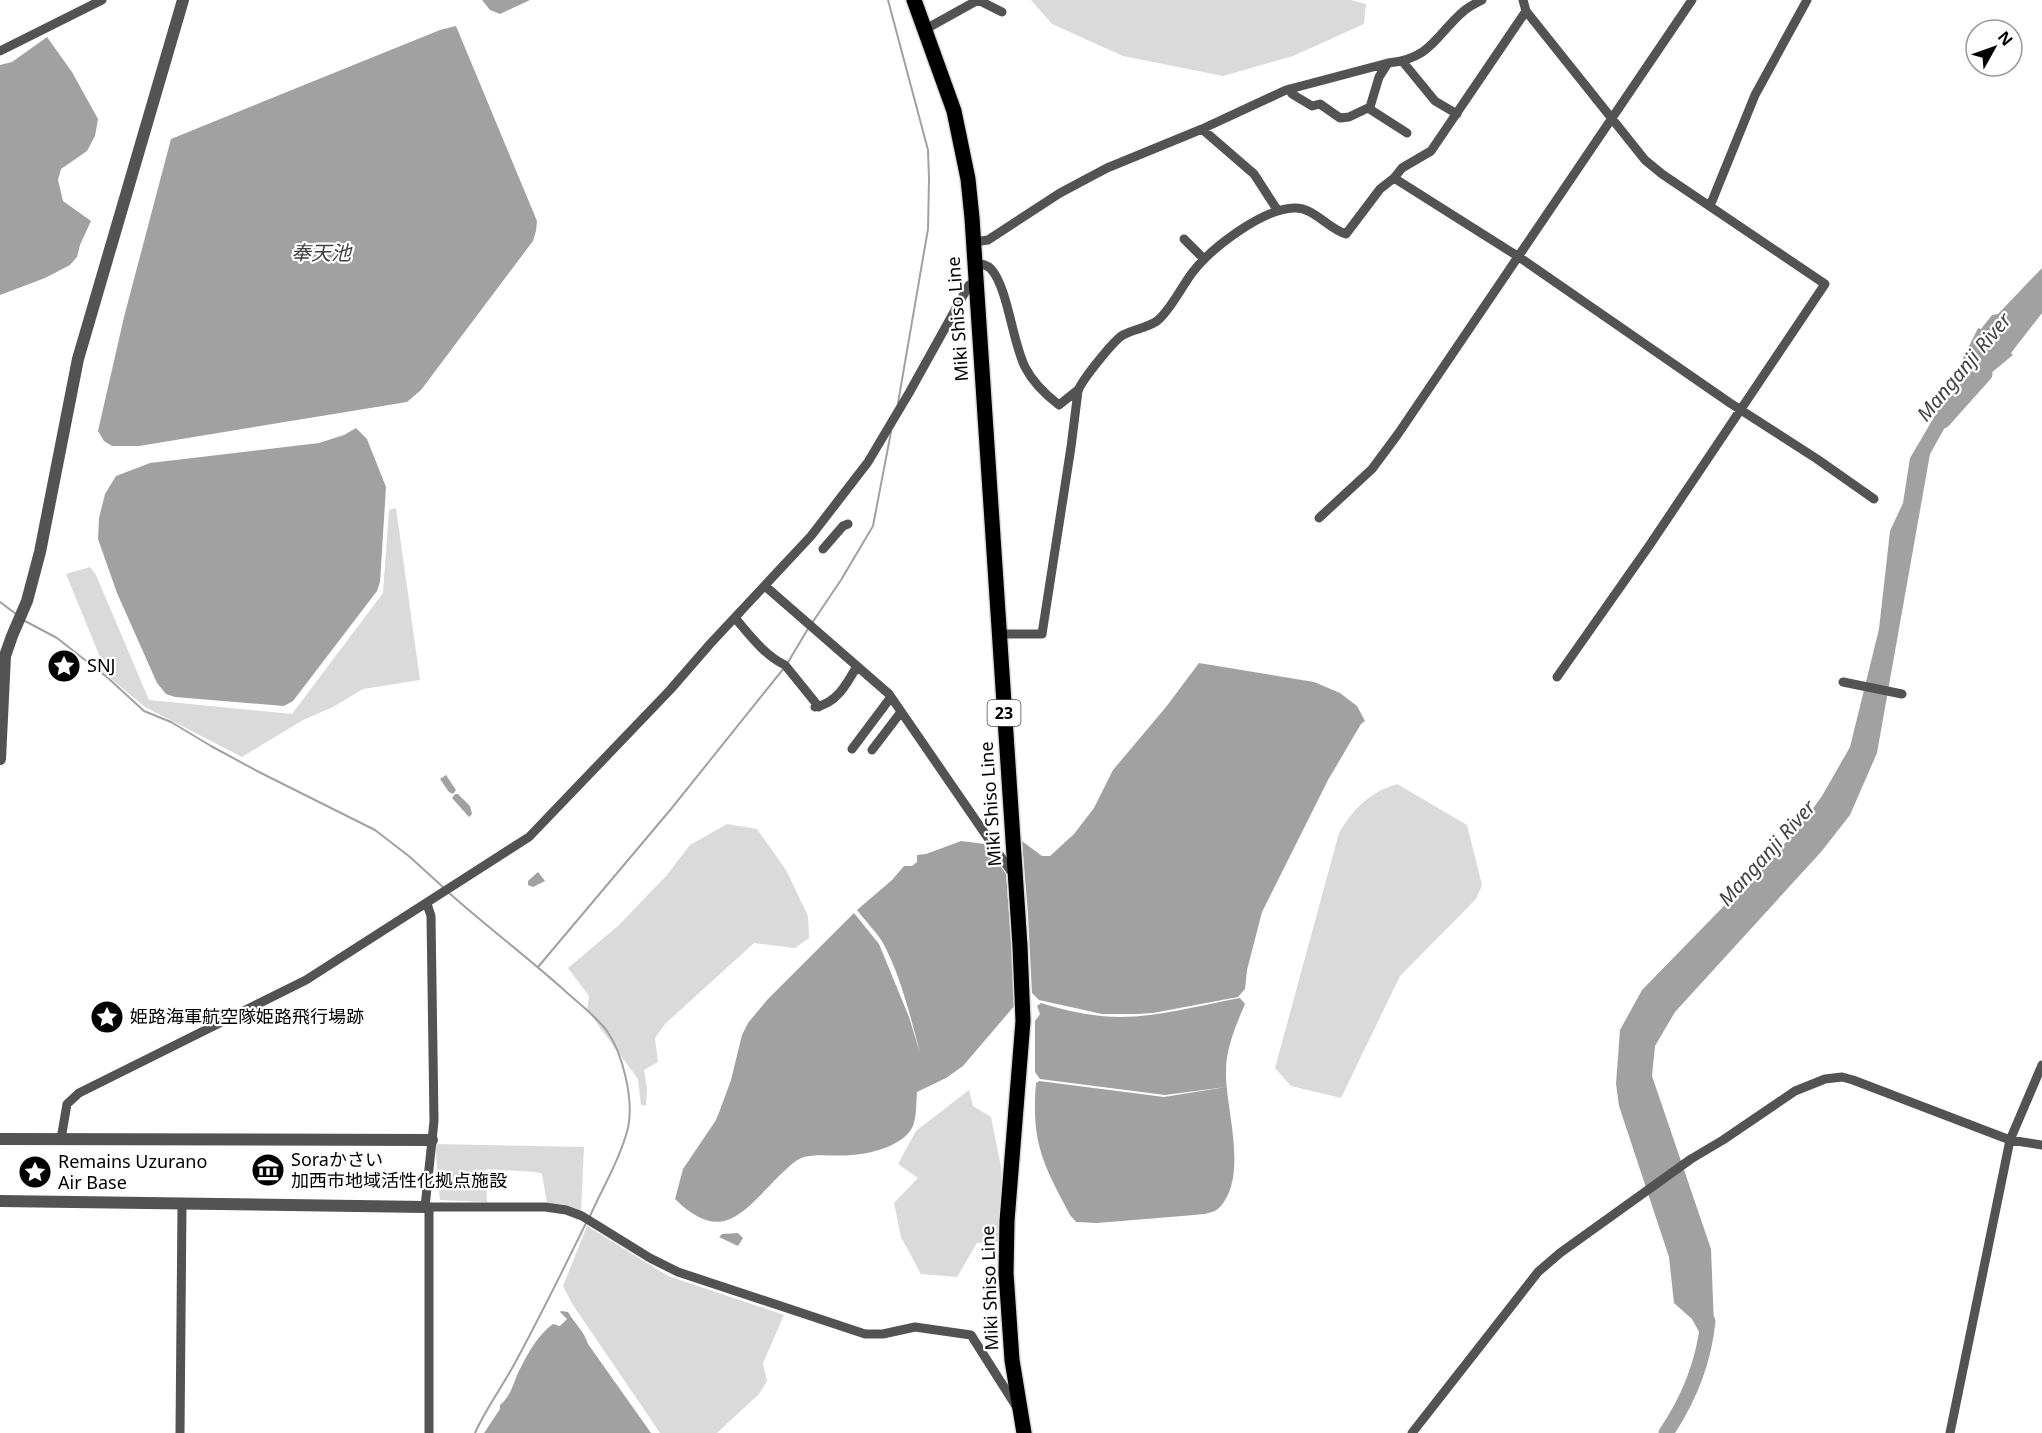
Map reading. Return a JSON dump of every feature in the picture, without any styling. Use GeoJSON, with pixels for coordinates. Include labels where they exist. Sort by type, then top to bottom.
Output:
{"type":"FeatureCollection","features":[{"type":"Feature","properties":{"kind":"main road","name":"Miki Shiso Line"},"geometry":{"type":"LineString","coordinates":[[914,0],[954,111],[968,179],[973,242],[1023,1021],[1007,1221],[1006,1273],[1009,1332],[1024,1433]]}},
{"type":"Feature","properties":{"kind":"street"},"geometry":{"type":"LineString","coordinates":[[0,51],[102,0]]}},
{"type":"Feature","properties":{"kind":"street"},"geometry":{"type":"LineString","coordinates":[[0,759],[5,656],[20,618],[40,552],[78,359],[183,0]]}},
{"type":"Feature","properties":{"kind":"street"},"geometry":{"type":"LineString","coordinates":[[924,30],[978,0],[1002,12]]}},
{"type":"Feature","properties":{"kind":"street"},"geometry":{"type":"LineString","coordinates":[[973,242],[988,240],[1060,193],[1107,168],[1202,129],[1289,89],[1388,63],[1402,62],[1430,48],[1465,10],[1482,0]]}},
{"type":"Feature","properties":{"kind":"street"},"geometry":{"type":"LineString","coordinates":[[1523,0],[1526,11],[1645,159],[1825,284],[1649,546],[1557,677]]}},
{"type":"Feature","properties":{"kind":"street"},"geometry":{"type":"LineString","coordinates":[[1319,518],[1372,469],[1398,434],[1692,0]]}},
{"type":"Feature","properties":{"kind":"street"},"geometry":{"type":"LineString","coordinates":[[1710,206],[1755,95],[1807,0]]}},
{"type":"Feature","properties":{"kind":"street"},"geometry":{"type":"LineString","coordinates":[[999,634],[1042,634],[1080,384],[1121,336],[1158,320],[1194,270],[1242,230],[1278,211],[1294,208],[1304,209],[1338,232],[1346,234],[1380,189],[1402,168],[1431,151],[1526,11]]}},
{"type":"Feature","properties":{"kind":"street"},"geometry":{"type":"LineString","coordinates":[[1402,62],[1435,101],[1457,114]]}},
{"type":"Feature","properties":{"kind":"street"},"geometry":{"type":"LineString","coordinates":[[1289,89],[1292,94],[1312,106],[1320,104],[1340,118],[1349,117],[1368,108],[1379,77],[1388,63]]}},
{"type":"Feature","properties":{"kind":"street"},"geometry":{"type":"LineString","coordinates":[[1368,108],[1407,133]]}},
{"type":"Feature","properties":{"kind":"street"},"geometry":{"type":"LineString","coordinates":[[1202,129],[1254,174],[1278,211]]}},
{"type":"Feature","properties":{"kind":"street"},"geometry":{"type":"LineString","coordinates":[[1394,178],[1519,257],[1874,499]]}},
{"type":"Feature","properties":{"kind":"street"},"geometry":{"type":"LineString","coordinates":[[1184,239],[1204,260]]}},
{"type":"Feature","properties":{"kind":"street"},"geometry":{"type":"LineString","coordinates":[[974,262],[984,264],[995,276],[1002,290],[1025,366],[1036,382],[1059,405],[1079,389]]}},
{"type":"Feature","properties":{"kind":"street"},"geometry":{"type":"LineString","coordinates":[[61,1139],[67,1104],[79,1093],[306,980],[529,837],[670,690],[811,536],[868,462],[969,285],[975,283]]}},
{"type":"Feature","properties":{"kind":"street"},"geometry":{"type":"LineString","coordinates":[[811,536],[826,552],[845,525],[828,513]]}},
{"type":"Feature","properties":{"kind":"street"},"geometry":{"type":"LineString","coordinates":[[765,586],[880,684],[1004,862],[1015,874]]}},
{"type":"Feature","properties":{"kind":"street"},"geometry":{"type":"LineString","coordinates":[[735,618],[760,646],[785,665],[816,707],[828,705],[837,696],[857,666]]}},
{"type":"Feature","properties":{"kind":"street"},"geometry":{"type":"LineString","coordinates":[[1847,683],[1902,694]]}},
{"type":"Feature","properties":{"kind":"street"},"geometry":{"type":"LineString","coordinates":[[852,749],[891,697]]}},
{"type":"Feature","properties":{"kind":"street"},"geometry":{"type":"LineString","coordinates":[[872,750],[901,712]]}},
{"type":"Feature","properties":{"kind":"street"},"geometry":{"type":"LineString","coordinates":[[427,904],[431,916],[434,1121],[427,1207],[429,1433]]}},
{"type":"Feature","properties":{"kind":"street"},"geometry":{"type":"LineString","coordinates":[[1950,1433],[2010,1140],[2042,1065]]}},
{"type":"Feature","properties":{"kind":"street"},"geometry":{"type":"LineString","coordinates":[[1412,1433],[1538,1272],[1560,1252],[1685,1164],[1795,1091],[1819,1080],[1842,1077],[2010,1140],[2042,1145]]}},
{"type":"Feature","properties":{"kind":"street"},"geometry":{"type":"LineString","coordinates":[[0,1139],[432,1140]]}},
{"type":"Feature","properties":{"kind":"street"},"geometry":{"type":"LineString","coordinates":[[0,1201],[182,1205],[545,1207],[566,1210],[588,1220],[650,1258],[678,1272],[865,1334],[883,1334],[915,1327],[971,1335],[1016,1408],[1021,1411]]}},
{"type":"Feature","properties":{"kind":"street"},"geometry":{"type":"LineString","coordinates":[[180,1433],[182,1205]]}},
{"type":"Feature","properties":{"kind":"shaded area"},"geometry":{"type":"Polygon","coordinates":[[[1031,0],[1351,0],[1366,4],[1364,24],[1293,56],[1223,76],[1123,56],[1052,24],[1031,0]]]}},
{"type":"Feature","properties":{"kind":"shaded area"},"geometry":{"type":"Polygon","coordinates":[[[396,508],[420,680],[363,689],[333,707],[303,720],[242,757],[145,707],[98,668],[100,657],[66,574],[90,567],[96,575],[149,700],[292,714],[383,593],[389,510],[396,508]]]}},
{"type":"Feature","properties":{"kind":"shaded area"},"geometry":{"type":"Polygon","coordinates":[[[1397,784],[1467,825],[1482,885],[1476,899],[1400,976],[1341,1098],[1291,1086],[1275,1068],[1339,833],[1363,802],[1387,787],[1397,784]]]}},
{"type":"Feature","properties":{"kind":"shaded area"},"geometry":{"type":"Polygon","coordinates":[[[727,824],[757,829],[786,870],[808,916],[809,938],[795,948],[754,943],[665,1024],[655,1038],[658,1062],[644,1070],[647,1088],[646,1106],[641,1105],[638,1079],[587,1010],[589,996],[568,968],[618,926],[666,876],[690,845],[727,824]]]}},
{"type":"Feature","properties":{"kind":"shaded area"},"geometry":{"type":"Polygon","coordinates":[[[969,1090],[973,1106],[991,1117],[1001,1167],[1002,1188],[998,1242],[977,1243],[957,1277],[921,1274],[901,1237],[894,1203],[918,1178],[898,1164],[916,1131],[969,1090]]]}},
{"type":"Feature","properties":{"kind":"shaded area"},"geometry":{"type":"Polygon","coordinates":[[[435,1144],[584,1147],[581,1211],[547,1204],[542,1174],[536,1172],[485,1169],[487,1202],[440,1200],[435,1144]]]}},
{"type":"Feature","properties":{"kind":"shaded area"},"geometry":{"type":"Polygon","coordinates":[[[587,1226],[668,1276],[784,1315],[763,1363],[767,1381],[759,1394],[717,1433],[660,1433],[573,1305],[563,1286],[587,1226]]]}},
{"type":"Feature","properties":{"kind":"water"},"geometry":{"type":"Polygon","coordinates":[[[482,0],[530,0],[500,14],[490,10],[482,0]]]}},
{"type":"Feature","properties":{"kind":"water","name":"奉天池"},"geometry":{"type":"Polygon","coordinates":[[[456,26],[537,221],[533,241],[421,390],[407,402],[139,446],[112,446],[104,441],[98,431],[124,317],[171,139],[440,30],[456,26]]]}},
{"type":"Feature","properties":{"kind":"water"},"geometry":{"type":"Polygon","coordinates":[[[47,37],[72,72],[98,119],[95,136],[87,151],[61,169],[58,180],[63,201],[91,221],[77,257],[70,265],[45,278],[0,295],[0,65],[12,62],[47,37]]]}},
{"type":"Feature","properties":{"kind":"water"},"geometry":{"type":"Polygon","coordinates":[[[2042,268],[2042,313],[2011,353],[2013,355],[1962,397],[1930,454],[1877,753],[1850,815],[1821,852],[1675,1012],[1655,1046],[1652,1076],[1711,1249],[1714,1325],[1711,1342],[1704,1341],[1692,1319],[1674,1303],[1669,1257],[1619,1106],[1616,1084],[1620,1030],[1642,990],[1795,833],[1822,796],[1850,747],[1879,629],[1890,531],[1903,503],[1910,458],[1933,419],[1978,328],[1981,329],[1992,315],[1998,314],[2042,268]]]}},
{"type":"Feature","properties":{"kind":"water"},"geometry":{"type":"Polygon","coordinates":[[[356,428],[367,439],[386,487],[380,582],[377,591],[293,701],[284,706],[175,697],[166,694],[157,683],[117,593],[98,539],[99,518],[105,494],[116,476],[150,463],[319,443],[344,435],[356,428]]]}},
{"type":"Feature","properties":{"kind":"water"},"geometry":{"type":"Polygon","coordinates":[[[1199,663],[1314,682],[1340,693],[1357,706],[1365,721],[1328,780],[1262,912],[1247,970],[1245,989],[1238,997],[1137,1014],[1102,1014],[1039,1000],[1032,993],[1022,841],[1042,856],[1050,856],[1074,834],[1094,808],[1113,770],[1166,707],[1199,663]]]}},
{"type":"Feature","properties":{"kind":"water"},"geometry":{"type":"Polygon","coordinates":[[[446,775],[456,790],[453,794],[440,779],[446,775]]]}},
{"type":"Feature","properties":{"kind":"water"},"geometry":{"type":"Polygon","coordinates":[[[458,794],[470,806],[472,814],[469,817],[452,798],[458,794]]]}},
{"type":"Feature","properties":{"kind":"water"},"geometry":{"type":"Polygon","coordinates":[[[961,841],[985,844],[1006,874],[1016,1004],[963,1066],[946,1078],[917,1092],[914,1124],[901,1140],[867,1153],[816,1155],[800,1158],[754,1202],[731,1219],[719,1222],[706,1220],[691,1213],[675,1199],[683,1169],[716,1120],[731,1080],[742,1035],[748,1023],[767,1000],[854,913],[879,944],[909,1017],[920,1053],[895,968],[880,939],[857,910],[892,880],[904,866],[912,866],[917,862],[917,855],[961,841]]]}},
{"type":"Feature","properties":{"kind":"water"},"geometry":{"type":"Polygon","coordinates":[[[538,872],[545,881],[533,887],[528,885],[528,881],[538,872]]]}},
{"type":"Feature","properties":{"kind":"water"},"geometry":{"type":"Polygon","coordinates":[[[1240,998],[1245,1004],[1235,1028],[1226,1062],[1234,1141],[1233,1177],[1229,1193],[1220,1207],[1211,1212],[1194,1215],[1097,1223],[1076,1222],[1070,1215],[1046,1167],[1041,1152],[1035,1122],[1036,1083],[1039,1081],[1164,1097],[1226,1087],[1165,1095],[1040,1079],[1035,1072],[1035,1021],[1040,1014],[1037,1006],[1041,1003],[1093,1015],[1118,1017],[1153,1015],[1240,998]]]}},
{"type":"Feature","properties":{"kind":"water"},"geometry":{"type":"Polygon","coordinates":[[[738,1233],[743,1238],[738,1246],[719,1237],[722,1234],[738,1233]]]}},
{"type":"Feature","properties":{"kind":"water"},"geometry":{"type":"Polygon","coordinates":[[[561,1311],[568,1312],[651,1433],[484,1433],[510,1392],[518,1372],[535,1343],[553,1324],[560,1326],[567,1319],[561,1311]]]}},
{"type":"Feature","properties":{"kind":"waterway"},"geometry":{"type":"LineString","coordinates":[[888,0],[928,150],[929,179],[928,229],[898,403]]}},
{"type":"Feature","properties":{"kind":"waterway","name":"Manganji River"},"geometry":{"type":"LineString","coordinates":[[1943,421],[1985,374]]}},
{"type":"Feature","properties":{"kind":"waterway"},"geometry":{"type":"LineString","coordinates":[[812,623],[873,526],[891,432]]}},
{"type":"Feature","properties":{"kind":"waterway"},"geometry":{"type":"LineString","coordinates":[[0,602],[16,614]]}},
{"type":"Feature","properties":{"kind":"waterway"},"geometry":{"type":"LineString","coordinates":[[25,621],[57,638],[108,678],[144,711],[171,722],[257,771],[375,830],[410,857],[444,888]]}},
{"type":"Feature","properties":{"kind":"waterway"},"geometry":{"type":"LineString","coordinates":[[787,664],[809,627]]}},
{"type":"Feature","properties":{"kind":"waterway"},"geometry":{"type":"LineString","coordinates":[[538,967],[671,809],[784,668]]}},
{"type":"Feature","properties":{"kind":"waterway"},"geometry":{"type":"LineString","coordinates":[[448,892],[550,977],[603,1025],[618,1052],[626,1078],[630,1104],[628,1128],[616,1162],[590,1216]]}},
{"type":"Feature","properties":{"kind":"waterway"},"geometry":{"type":"LineString","coordinates":[[475,1433],[525,1344],[587,1221]]}},
{"type":"Feature","properties":{"kind":"waterway","name":"Manganji River"},"geometry":{"type":"LineString","coordinates":[[1666,1433],[1682,1407],[1694,1379],[1703,1351],[1708,1321]]}},
{"type":"Feature","properties":{"kind":"place","name":"SNJ"},"geometry":{"type":"Point","coordinates":[64,666]}},
{"type":"Feature","properties":{"kind":"place","name":"姫路海軍航空隊姫路飛行場跡"},"geometry":{"type":"Point","coordinates":[107,1017]}},
{"type":"Feature","properties":{"kind":"place","name":"Soraかさい 加西市地域活性化拠点施設"},"geometry":{"type":"Point","coordinates":[268,1170]}},
{"type":"Feature","properties":{"kind":"place","name":"Remains Uzurano Air Base"},"geometry":{"type":"Point","coordinates":[35,1172]}}]}
